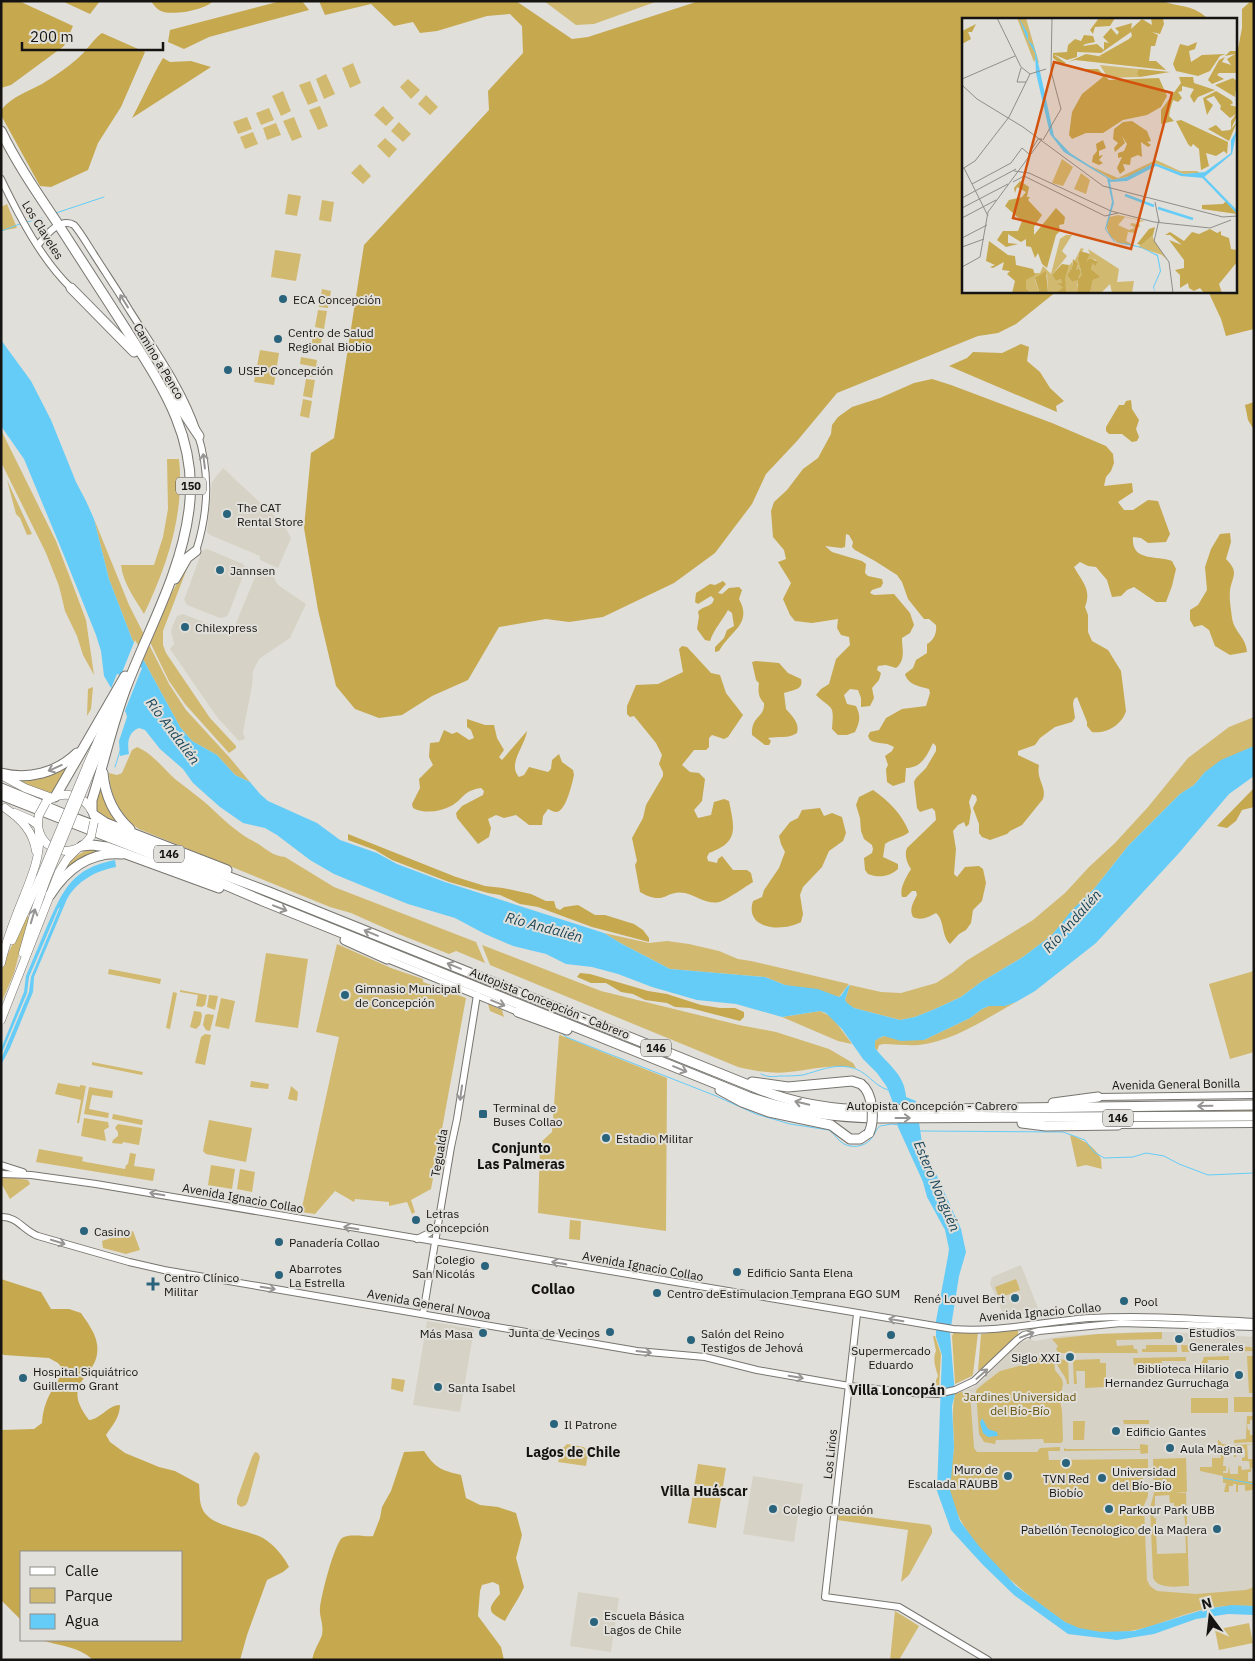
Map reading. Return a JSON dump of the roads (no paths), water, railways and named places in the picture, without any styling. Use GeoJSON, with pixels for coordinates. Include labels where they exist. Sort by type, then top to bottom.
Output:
{"type":"FeatureCollection","features":[{"type":"Feature","properties":{"kind":"highway","name":"Camino a Penco"},"geometry":{"type":"LineString","coordinates":[[1,131],[56,227],[160,395],[172,420],[180,445],[185,476],[184,508],[179,534],[152,619],[124,685]]}},
{"type":"Feature","properties":{"kind":"highway","name":"Camino a Penco"},"geometry":{"type":"LineString","coordinates":[[1,141],[22,178],[152,370],[170,404],[182,433],[188,452],[191,482],[189,509],[177,561],[161,605],[152,619]]}},
{"type":"Feature","properties":{"kind":"highway"},"geometry":{"type":"LineString","coordinates":[[71,288],[134,352]]}},
{"type":"Feature","properties":{"kind":"highway"},"geometry":{"type":"LineString","coordinates":[[152,370],[175,399],[199,436]]}},
{"type":"Feature","properties":{"kind":"highway"},"geometry":{"type":"LineString","coordinates":[[161,605],[186,558],[196,551]]}},
{"type":"Feature","properties":{"kind":"highway"},"geometry":{"type":"LineString","coordinates":[[124,685],[107,725],[104,782],[109,802],[119,819],[134,833]]}},
{"type":"Feature","properties":{"kind":"highway"},"geometry":{"type":"LineString","coordinates":[[1,774],[24,776],[47,772],[66,763],[107,725],[124,685]]}},
{"type":"Feature","properties":{"kind":"highway"},"geometry":{"type":"LineString","coordinates":[[51,799],[86,744]]}},
{"type":"Feature","properties":{"kind":"highway"},"geometry":{"type":"LineString","coordinates":[[104,766],[92,800],[93,816],[106,823],[217,865],[269,892]]}},
{"type":"Feature","properties":{"kind":"highway"},"geometry":{"type":"LineString","coordinates":[[1,788],[68,819]]}},
{"type":"Feature","properties":{"kind":"highway"},"geometry":{"type":"LineString","coordinates":[[1,795],[68,819]]}},
{"type":"Feature","properties":{"kind":"highway","name":"Autopista Concepción - Cabrero"},"geometry":{"type":"LineString","coordinates":[[68,819],[269,892],[768,1093],[802,1103],[885,1114]]}},
{"type":"Feature","properties":{"kind":"highway","name":"Autopista Concepción - Cabrero"},"geometry":{"type":"LineString","coordinates":[[68,819],[263,901],[749,1097],[794,1110],[834,1116],[922,1114],[1019,1108],[1254,1105]]}},
{"type":"Feature","properties":{"kind":"highway"},"geometry":{"type":"LineString","coordinates":[[80,847],[102,846],[134,856],[212,886],[263,901]]}},
{"type":"Feature","properties":{"kind":"highway"},"geometry":{"type":"LineString","coordinates":[[50,895],[66,875],[78,865],[90,859],[109,854],[134,856]]}},
{"type":"Feature","properties":{"kind":"highway"},"geometry":{"type":"LineString","coordinates":[[320,924],[341,938],[387,959]]}},
{"type":"Feature","properties":{"kind":"highway"},"geometry":{"type":"LineString","coordinates":[[518,1012],[631,1049]]}},
{"type":"Feature","properties":{"kind":"highway"},"geometry":{"type":"LineString","coordinates":[[697,1076],[742,1102],[786,1116],[831,1124],[850,1139],[860,1140],[869,1133],[871,1126],[871,1097],[862,1084],[849,1081],[782,1087],[722,1074]]}},
{"type":"Feature","properties":{"kind":"highway"},"geometry":{"type":"LineString","coordinates":[[1019,1108],[1098,1097]]}},
{"type":"Feature","properties":{"kind":"highway","name":"Autopista Concepción - Cabrero"},"geometry":{"type":"LineString","coordinates":[[922,1114],[982,1118],[1254,1116]]}},
{"type":"Feature","properties":{"kind":"highway"},"geometry":{"type":"LineString","coordinates":[[982,1118],[1046,1126],[1118,1125]]}},
{"type":"Feature","properties":{"kind":"main road","name":"Los Claveles"},"geometry":{"type":"LineString","coordinates":[[1,179],[38,245],[60,277],[71,288]]}},
{"type":"Feature","properties":{"kind":"main road"},"geometry":{"type":"LineString","coordinates":[[38,245],[56,227],[65,222],[70,222],[77,229],[187,405],[199,436],[204,459],[206,491],[196,551]]}},
{"type":"Feature","properties":{"kind":"main road"},"geometry":{"type":"LineString","coordinates":[[1,963],[43,879],[107,725]]}},
{"type":"Feature","properties":{"kind":"main road"},"geometry":{"type":"LineString","coordinates":[[1,774],[51,799]]}},
{"type":"Feature","properties":{"kind":"main road"},"geometry":{"type":"LineString","coordinates":[[1,963],[7,939],[37,861],[39,815],[51,799],[66,794],[76,796],[85,802],[93,816],[91,836],[70,855],[62,866],[1,1020]]}},
{"type":"Feature","properties":{"kind":"main road"},"geometry":{"type":"LineString","coordinates":[[3,808],[29,818],[46,843],[57,850],[69,851],[80,847]]}},
{"type":"Feature","properties":{"kind":"main road"},"geometry":{"type":"LineString","coordinates":[[3,808],[17,817],[27,827],[33,840],[37,861]]}},
{"type":"Feature","properties":{"kind":"main road"},"geometry":{"type":"LineString","coordinates":[[17,980],[43,879]]}},
{"type":"Feature","properties":{"kind":"main road"},"geometry":{"type":"LineString","coordinates":[[387,959],[518,1012]]}},
{"type":"Feature","properties":{"kind":"main road","name":"Tegualda"},"geometry":{"type":"LineString","coordinates":[[423,1314],[477,995]]}},
{"type":"Feature","properties":{"kind":"main road","name":"Avenida General Bonilla"},"geometry":{"type":"LineString","coordinates":[[1098,1097],[1254,1095]]}},
{"type":"Feature","properties":{"kind":"main road"},"geometry":{"type":"LineString","coordinates":[[1118,1125],[1254,1124]]}},
{"type":"Feature","properties":{"kind":"main road","name":"Avenida Ignacio Collao"},"geometry":{"type":"LineString","coordinates":[[1,1165],[31,1175]]}},
{"type":"Feature","properties":{"kind":"main road","name":"Avenida Ignacio Collao"},"geometry":{"type":"LineString","coordinates":[[1,1174],[31,1175],[96,1184],[953,1330],[1107,1317],[1254,1322]]}},
{"type":"Feature","properties":{"kind":"main road","name":"Avenida General Novoa"},"geometry":{"type":"LineString","coordinates":[[1,1217],[9,1217],[16,1220],[25,1230],[38,1236],[155,1269],[637,1351],[705,1357],[757,1370],[850,1386],[912,1394],[937,1394],[963,1387],[983,1375],[1014,1342],[1024,1336],[1040,1331],[1063,1328]]}},
{"type":"Feature","properties":{"kind":"main road"},"geometry":{"type":"LineString","coordinates":[[416,1239],[426,1235],[439,1224]]}},
{"type":"Feature","properties":{"kind":"main road","name":"Los Lirios"},"geometry":{"type":"LineString","coordinates":[[857,1314],[825,1598],[899,1607],[988,1660]]}},
{"type":"Feature","properties":{"kind":"main road","name":"Avenida Ignacio Collao"},"geometry":{"type":"LineString","coordinates":[[1063,1328],[1127,1323],[1254,1327]]}},
{"type":"Feature","properties":{"kind":"water"},"geometry":{"type":"Polygon","coordinates":[[[1,340],[31,381],[51,420],[76,482],[94,519],[109,579],[132,639],[180,727],[192,741],[217,755],[235,775],[250,782],[268,801],[317,823],[340,840],[377,853],[397,864],[445,882],[604,933],[670,969],[765,977],[785,985],[818,989],[839,997],[850,985],[845,1000],[854,1008],[900,1020],[915,1017],[961,997],[981,982],[1023,957],[1052,935],[1072,910],[1094,889],[1128,846],[1180,794],[1194,785],[1205,772],[1221,760],[1254,746],[1254,776],[1229,794],[1179,853],[1096,943],[1035,991],[1016,1002],[1005,1006],[989,1006],[970,1018],[924,1040],[901,1041],[884,1036],[875,1041],[875,1048],[899,1076],[905,1089],[906,1097],[916,1101],[922,1143],[961,1229],[966,1252],[959,1276],[950,1333],[955,1394],[952,1406],[954,1447],[950,1490],[960,1521],[978,1545],[1016,1586],[1065,1622],[1079,1628],[1101,1632],[1134,1631],[1206,1609],[1232,1605],[1254,1606],[1254,1615],[1228,1614],[1196,1619],[1154,1634],[1117,1640],[1068,1634],[1014,1595],[951,1530],[937,1491],[942,1355],[936,1337],[936,1321],[949,1249],[945,1230],[927,1197],[923,1182],[898,1127],[893,1103],[887,1087],[877,1073],[863,1059],[842,1029],[826,1013],[820,1011],[782,1017],[736,1004],[697,1000],[652,987],[618,974],[592,967],[566,964],[546,954],[513,946],[455,918],[408,904],[334,874],[310,860],[265,828],[243,823],[220,807],[193,783],[183,769],[160,749],[145,730],[139,728],[130,735],[128,742],[129,754],[120,756],[119,741],[127,717],[126,713],[104,676],[101,651],[96,635],[24,459],[1,426],[1,340]]]}},
{"type":"Feature","properties":{"kind":"water"},"geometry":{"type":"Polygon","coordinates":[[[115,860],[116,867],[88,877],[71,892],[67,899],[34,977],[33,992],[1,1065],[1,1059],[29,992],[31,977],[60,907],[29,977],[27,993],[1,1055],[1,1049],[24,992],[26,976],[64,891],[71,882],[88,869],[115,860]]]}},
{"type":"Feature","properties":{"kind":"water"},"geometry":{"type":"Polygon","coordinates":[[[982,1418],[988,1429],[997,1432],[998,1436],[988,1437],[983,1433],[980,1423],[982,1418]]]}},
{"type":"Feature","properties":{"kind":"waterway"},"geometry":{"type":"LineString","coordinates":[[56,213],[104,197]]}},
{"type":"Feature","properties":{"kind":"waterway"},"geometry":{"type":"LineString","coordinates":[[27,222],[42,218]]}},
{"type":"Feature","properties":{"kind":"waterway"},"geometry":{"type":"LineString","coordinates":[[1,231],[20,224]]}},
{"type":"Feature","properties":{"kind":"waterway"},"geometry":{"type":"LineString","coordinates":[[115,767],[120,751]]}},
{"type":"Feature","properties":{"kind":"waterway"},"geometry":{"type":"LineString","coordinates":[[562,1033],[566,1037],[716,1096],[756,1114],[790,1124],[829,1130],[842,1143],[848,1146],[860,1146],[868,1142],[880,1126],[899,1125]]}},
{"type":"Feature","properties":{"kind":"waterway"},"geometry":{"type":"LineString","coordinates":[[761,1074],[766,1076],[797,1076],[831,1067],[843,1066],[860,1071],[882,1088],[888,1090]]}},
{"type":"Feature","properties":{"kind":"waterway","name":"Estero Nonguén"},"geometry":{"type":"LineString","coordinates":[[919,1131],[1063,1132],[1085,1140],[1094,1152],[1104,1158],[1133,1157],[1146,1153],[1164,1156],[1208,1175],[1254,1173]]}},
{"type":"Feature","properties":{"kind":"waterway"},"geometry":{"type":"LineString","coordinates":[[1223,1478],[1254,1484]]}},
{"type":"Feature","properties":{"kind":"place","name":"ECA Concepción"},"geometry":{"type":"Point","coordinates":[283,299]}},
{"type":"Feature","properties":{"kind":"place","name":"Centro de Salud Regional Biobio"},"geometry":{"type":"Point","coordinates":[278,339]}},
{"type":"Feature","properties":{"kind":"place","name":"USEP Concepción"},"geometry":{"type":"Point","coordinates":[228,370]}},
{"type":"Feature","properties":{"kind":"place","name":"The CAT Rental Store"},"geometry":{"type":"Point","coordinates":[227,514]}},
{"type":"Feature","properties":{"kind":"place","name":"Jannsen"},"geometry":{"type":"Point","coordinates":[220,570]}},
{"type":"Feature","properties":{"kind":"place","name":"Chilexpress"},"geometry":{"type":"Point","coordinates":[185,627]}},
{"type":"Feature","properties":{"kind":"place","name":"Gimnasio Municipal de Concepción"},"geometry":{"type":"Point","coordinates":[345,995]}},
{"type":"Feature","properties":{"kind":"place","name":"Terminal de Buses Collao"},"geometry":{"type":"Point","coordinates":[483,1114]}},
{"type":"Feature","properties":{"kind":"place","name":"Estadio Militar"},"geometry":{"type":"Point","coordinates":[606,1138]}},
{"type":"Feature","properties":{"kind":"place","name":"Letras Concepción"},"geometry":{"type":"Point","coordinates":[416,1220]}},
{"type":"Feature","properties":{"kind":"place","name":"Casino"},"geometry":{"type":"Point","coordinates":[84,1231]}},
{"type":"Feature","properties":{"kind":"place","name":"Panadería Collao"},"geometry":{"type":"Point","coordinates":[279,1242]}},
{"type":"Feature","properties":{"kind":"place","name":"Colegio San Nicolás"},"geometry":{"type":"Point","coordinates":[485,1266]}},
{"type":"Feature","properties":{"kind":"place","name":"Edificio Santa Elena"},"geometry":{"type":"Point","coordinates":[737,1272]}},
{"type":"Feature","properties":{"kind":"place","name":"Abarrotes La Estrella"},"geometry":{"type":"Point","coordinates":[279,1275]}},
{"type":"Feature","properties":{"kind":"place","name":"Centro Clínico Militar"},"geometry":{"type":"Point","coordinates":[153,1284]}},
{"type":"Feature","properties":{"kind":"place","name":"Centro deEstimulacion Temprana EGO SUM"},"geometry":{"type":"Point","coordinates":[657,1293]}},
{"type":"Feature","properties":{"kind":"place","name":"René Louvel Bert"},"geometry":{"type":"Point","coordinates":[1015,1298]}},
{"type":"Feature","properties":{"kind":"place","name":"Pool"},"geometry":{"type":"Point","coordinates":[1124,1301]}},
{"type":"Feature","properties":{"kind":"place","name":"Junta de Vecinos"},"geometry":{"type":"Point","coordinates":[610,1332]}},
{"type":"Feature","properties":{"kind":"place","name":"Más Masa"},"geometry":{"type":"Point","coordinates":[483,1333]}},
{"type":"Feature","properties":{"kind":"place","name":"Supermercado Eduardo"},"geometry":{"type":"Point","coordinates":[891,1335]}},
{"type":"Feature","properties":{"kind":"place","name":"Estudios Generales"},"geometry":{"type":"Point","coordinates":[1179,1339]}},
{"type":"Feature","properties":{"kind":"place","name":"Salón del Reino Testigos de Jehová"},"geometry":{"type":"Point","coordinates":[691,1340]}},
{"type":"Feature","properties":{"kind":"place","name":"Siglo XXI"},"geometry":{"type":"Point","coordinates":[1070,1357]}},
{"type":"Feature","properties":{"kind":"place","name":"Biblioteca Hilario Hernandez Gurruchaga"},"geometry":{"type":"Point","coordinates":[1239,1375]}},
{"type":"Feature","properties":{"kind":"place","name":"Hospital Siquiátrico Guillermo Grant"},"geometry":{"type":"Point","coordinates":[23,1378]}},
{"type":"Feature","properties":{"kind":"place","name":"Santa Isabel"},"geometry":{"type":"Point","coordinates":[438,1387]}},
{"type":"Feature","properties":{"kind":"place","name":"Il Patrone"},"geometry":{"type":"Point","coordinates":[554,1424]}},
{"type":"Feature","properties":{"kind":"place","name":"Edificio Gantes"},"geometry":{"type":"Point","coordinates":[1116,1431]}},
{"type":"Feature","properties":{"kind":"place","name":"Aula Magna"},"geometry":{"type":"Point","coordinates":[1170,1448]}},
{"type":"Feature","properties":{"kind":"place","name":"TVN Red Biobío"},"geometry":{"type":"Point","coordinates":[1066,1463]}},
{"type":"Feature","properties":{"kind":"place","name":"Muro de Escalada RAUBB"},"geometry":{"type":"Point","coordinates":[1008,1476]}},
{"type":"Feature","properties":{"kind":"place","name":"Universidad del Bío-Bío"},"geometry":{"type":"Point","coordinates":[1102,1478]}},
{"type":"Feature","properties":{"kind":"place","name":"Colegio Creación"},"geometry":{"type":"Point","coordinates":[773,1509]}},
{"type":"Feature","properties":{"kind":"place","name":"Parkour Park UBB"},"geometry":{"type":"Point","coordinates":[1109,1509]}},
{"type":"Feature","properties":{"kind":"place","name":"Pabellón Tecnologico de la Madera"},"geometry":{"type":"Point","coordinates":[1217,1529]}},
{"type":"Feature","properties":{"kind":"place","name":"Escuela Básica Lagos de Chile"},"geometry":{"type":"Point","coordinates":[594,1622]}},
{"type":"Feature","properties":{"kind":"district","name":"Conjunto Las Palmeras"},"geometry":{"type":"Point","coordinates":[521,1156]}},
{"type":"Feature","properties":{"kind":"district","name":"Collao"},"geometry":{"type":"Point","coordinates":[553,1288]}},
{"type":"Feature","properties":{"kind":"district","name":"Villa Loncopán"},"geometry":{"type":"Point","coordinates":[897,1390]}},
{"type":"Feature","properties":{"kind":"district","name":"Lagos de Chile"},"geometry":{"type":"Point","coordinates":[573,1452]}},
{"type":"Feature","properties":{"kind":"district","name":"Villa Huáscar"},"geometry":{"type":"Point","coordinates":[704,1491]}},
{"type":"Feature","properties":{"kind":"water label","name":"Río Andalién"},"geometry":{"type":"Point","coordinates":[173,731]}},
{"type":"Feature","properties":{"kind":"water label","name":"Río Andalién"},"geometry":{"type":"Point","coordinates":[1072,921]}},
{"type":"Feature","properties":{"kind":"water label","name":"Río Andalién"},"geometry":{"type":"Point","coordinates":[544,927]}},
{"type":"Feature","properties":{"kind":"park label","name":"Jardines Universidad del Bío-Bío"},"geometry":{"type":"Point","coordinates":[1020,1403]}}]}
